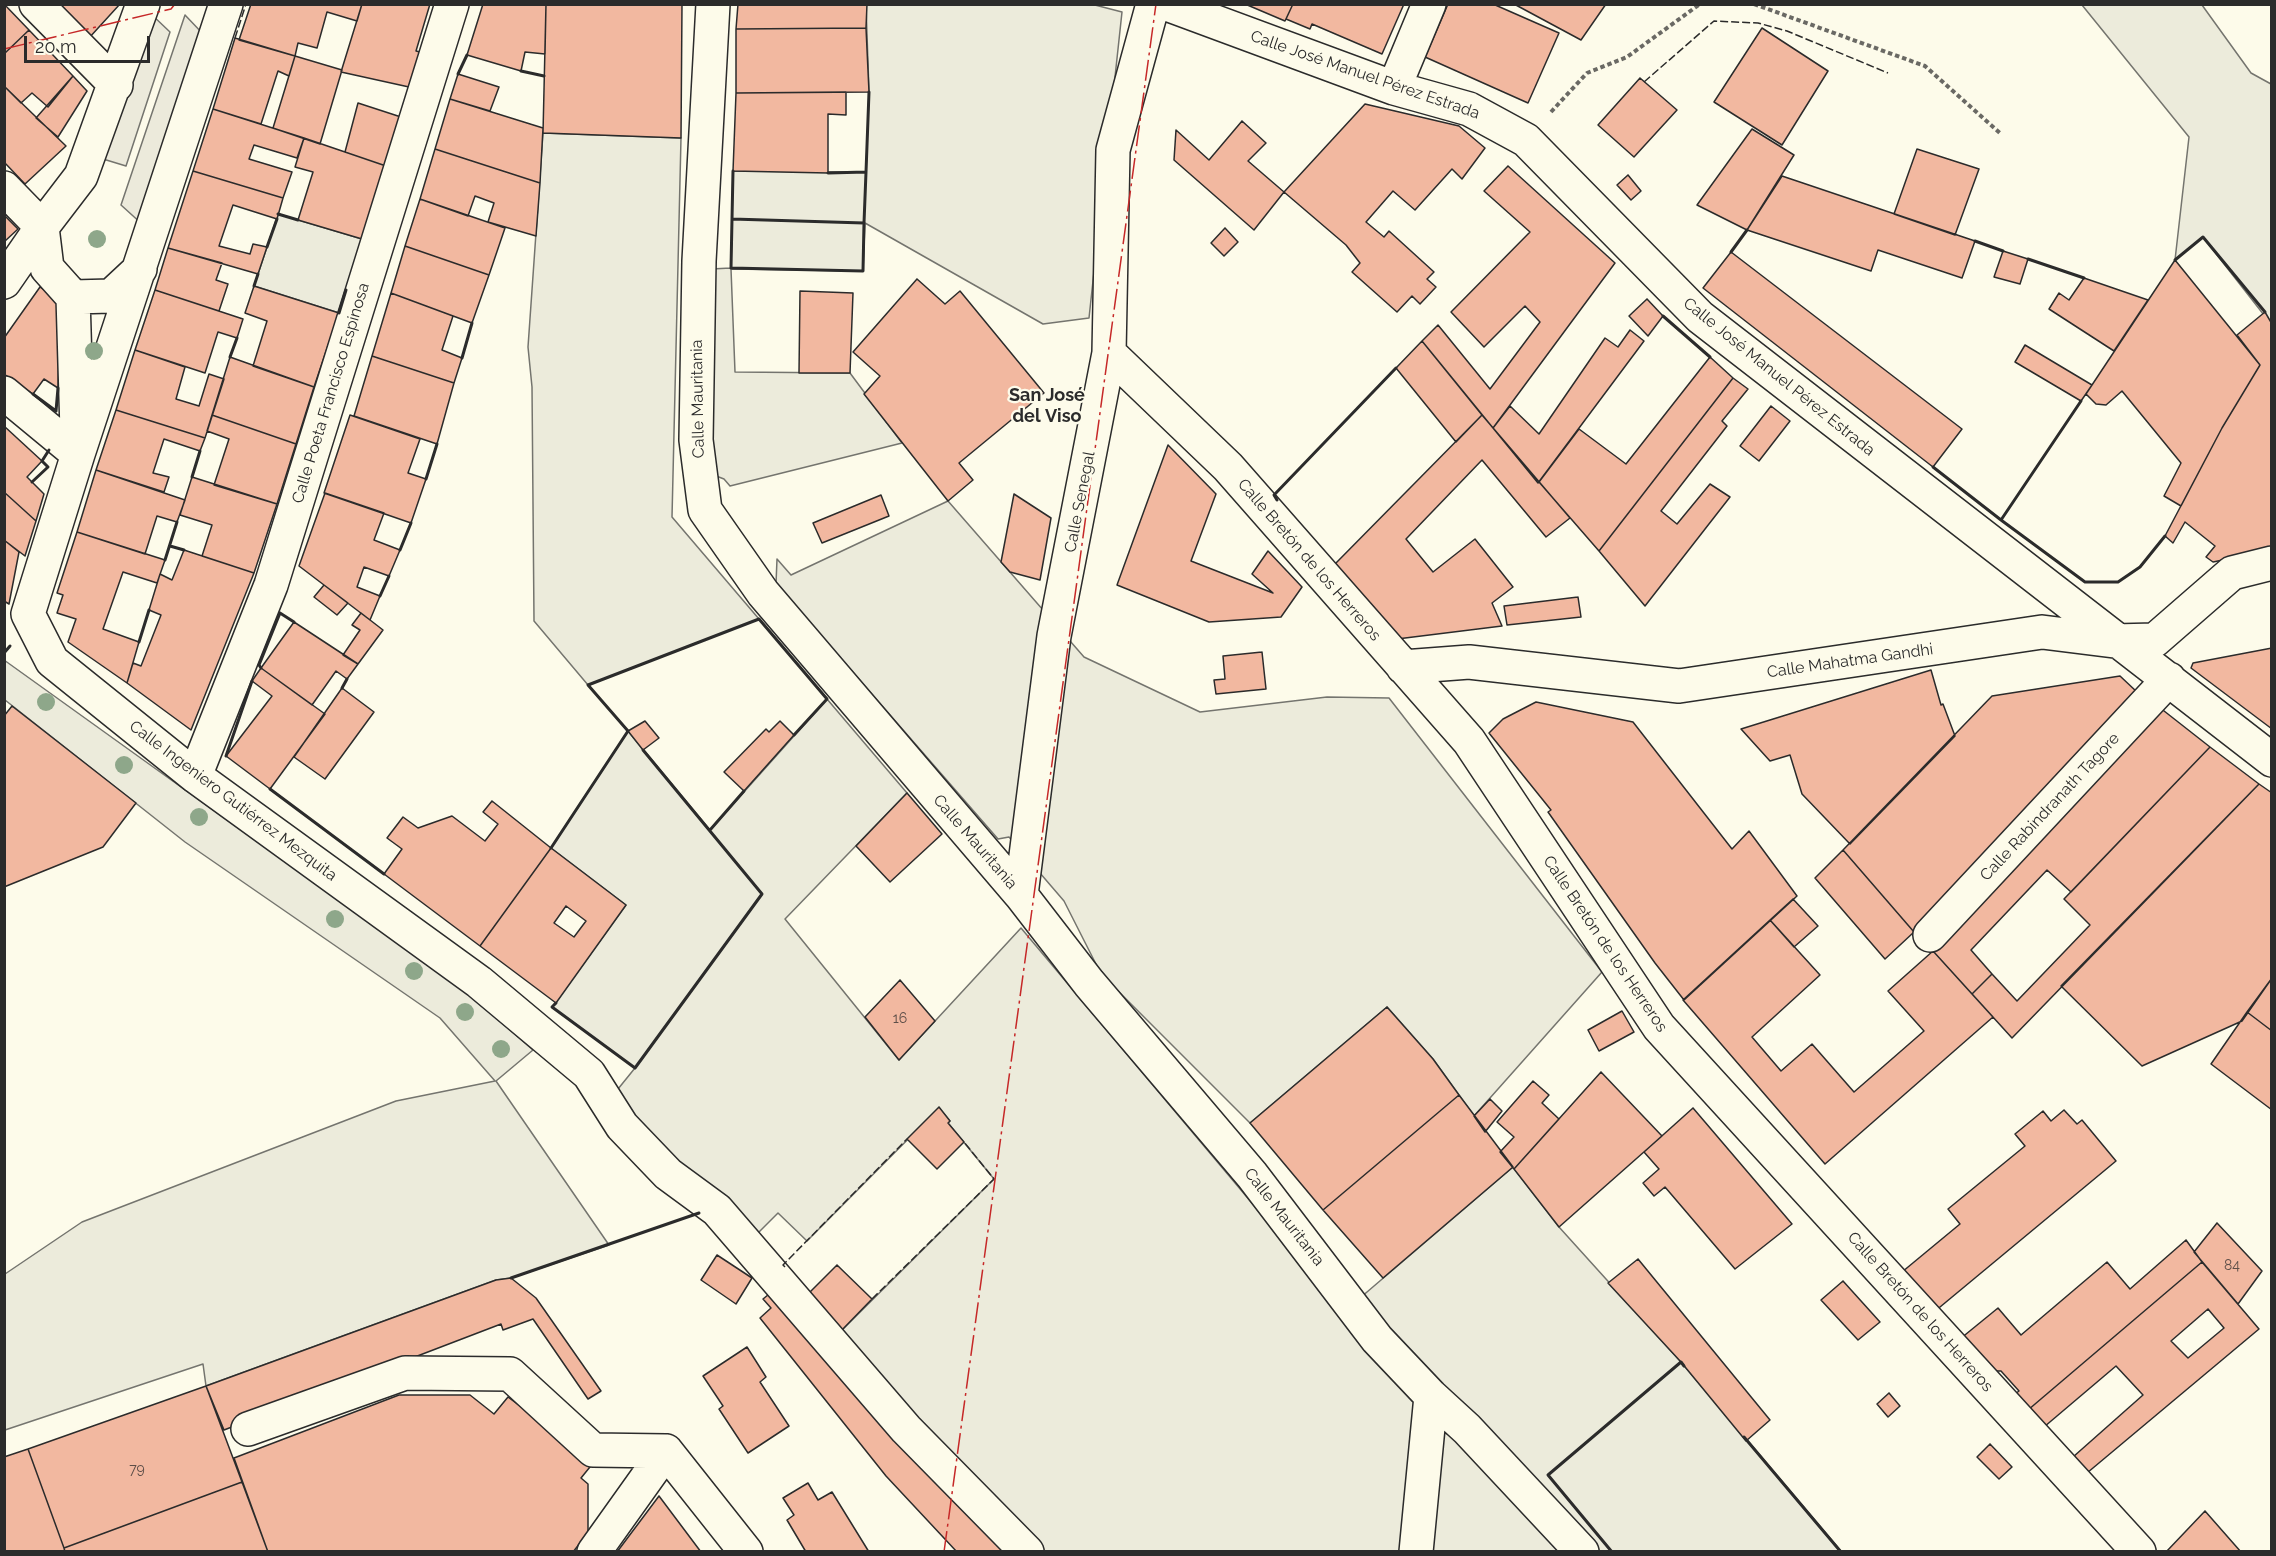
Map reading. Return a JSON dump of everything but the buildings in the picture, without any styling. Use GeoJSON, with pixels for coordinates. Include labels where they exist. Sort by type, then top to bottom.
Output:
{"type":"FeatureCollection","features":[{"type":"Feature","properties":{"kind":"street"},"geometry":{"type":"LineString","coordinates":[[36,4],[116,85]]}},
{"type":"Feature","properties":{"kind":"street"},"geometry":{"type":"LineString","coordinates":[[4,282],[81,176],[116,85],[143,4]]}},
{"type":"Feature","properties":{"kind":"street","name":"Calle Ingeniero Gutiérrez Mezquita"},"geometry":{"type":"LineString","coordinates":[[226,4],[78,454],[28,614],[52,661],[195,776],[479,982],[589,1074],[622,1126],[668,1174],[717,1210],[906,1429],[1027,1551]]}},
{"type":"Feature","properties":{"kind":"street","name":"Calle Poeta Francisco Espinosa"},"geometry":{"type":"LineString","coordinates":[[195,776],[271,585],[452,4]]}},
{"type":"Feature","properties":{"kind":"street","name":"Calle Mauritania"},"geometry":{"type":"LineString","coordinates":[[712,4],[699,261],[696,428],[705,510],[763,593],[1021,895],[1089,983],[1252,1175],[1377,1339],[1431,1396],[1467,1429],[1582,1551]]}},
{"type":"Feature","properties":{"kind":"street","name":"Calle Senegal"},"geometry":{"type":"LineString","coordinates":[[1021,895],[1054,636],[1109,353],[1113,150],[1153,4]]}},
{"type":"Feature","properties":{"kind":"street","name":"Calle José Manuel Pérez Estrada"},"geometry":{"type":"LineString","coordinates":[[1167,4],[1394,88],[1469,109],[1526,140],[1700,317],[2114,641],[2169,679],[2271,760]]}},
{"type":"Feature","properties":{"kind":"street"},"geometry":{"type":"LineString","coordinates":[[1394,88],[1429,4]]}},
{"type":"Feature","properties":{"kind":"street"},"geometry":{"type":"LineString","coordinates":[[4,188],[42,227],[47,268],[73,297]]}},
{"type":"Feature","properties":{"kind":"street","name":"Calle Ingeniero Gutiérrez Mezquita"},"geometry":{"type":"LineString","coordinates":[[78,454],[73,297],[111,296],[140,269]]}},
{"type":"Feature","properties":{"kind":"street","name":"Calle Bretón de los Herreros"},"geometry":{"type":"LineString","coordinates":[[1109,353],[1228,467],[1468,741],[1659,1027],[2139,1551]]}},
{"type":"Feature","properties":{"kind":"street"},"geometry":{"type":"LineString","coordinates":[[4,393],[78,454]]}},
{"type":"Feature","properties":{"kind":"street","name":"Calle Mahatma Gandhi"},"geometry":{"type":"LineString","coordinates":[[1402,667],[1469,662],[1679,686],[2042,632],[2114,641],[2155,640],[2232,573],[2271,563]]}},
{"type":"Feature","properties":{"kind":"street","name":"Calle Rabindranath Tagore"},"geometry":{"type":"LineString","coordinates":[[1930,935],[2169,679]]}},
{"type":"Feature","properties":{"kind":"street"},"geometry":{"type":"LineString","coordinates":[[248,1429],[405,1373],[510,1374],[593,1450],[666,1451]]}},
{"type":"Feature","properties":{"kind":"street"},"geometry":{"type":"LineString","coordinates":[[1416,1551],[1431,1396]]}},
{"type":"Feature","properties":{"kind":"street"},"geometry":{"type":"LineString","coordinates":[[594,1551],[666,1451]]}},
{"type":"Feature","properties":{"kind":"street"},"geometry":{"type":"LineString","coordinates":[[666,1451],[746,1551]]}},
{"type":"Feature","properties":{"kind":"path"},"geometry":{"type":"LineString","coordinates":[[1526,140],[1587,73],[1627,57],[1700,4]]}},
{"type":"Feature","properties":{"kind":"path"},"geometry":{"type":"LineString","coordinates":[[1754,4],[1925,66],[2001,134]]}},
{"type":"Feature","properties":{"kind":"shaded area"},"geometry":{"type":"Polygon","coordinates":[[[1091,4],[1122,12],[1089,318],[1043,324],[865,223],[863,271],[731,269],[735,372],[850,373],[902,443],[730,486],[724,479],[711,474],[711,269],[731,268],[733,171],[866,172],[869,92],[866,5],[1091,4]]]}},
{"type":"Feature","properties":{"kind":"shaded area"},"geometry":{"type":"Polygon","coordinates":[[[2082,5],[2202,5],[2251,73],[2271,84],[2271,324],[2203,237],[2175,260],[2189,137],[2082,5]]]}},
{"type":"Feature","properties":{"kind":"shaded area"},"geometry":{"type":"Polygon","coordinates":[[[150,13],[170,32],[126,166],[103,159],[150,13]]]}},
{"type":"Feature","properties":{"kind":"shaded area"},"geometry":{"type":"Polygon","coordinates":[[[185,15],[205,36],[143,225],[121,205],[185,15]]]}},
{"type":"Feature","properties":{"kind":"shaded area"},"geometry":{"type":"Polygon","coordinates":[[[543,133],[681,138],[672,517],[759,619],[588,685],[534,621],[532,387],[528,347],[543,133]]]}},
{"type":"Feature","properties":{"kind":"shaded area"},"geometry":{"type":"Polygon","coordinates":[[[278,214],[362,239],[339,313],[254,286],[278,214]]]}},
{"type":"Feature","properties":{"kind":"shaded area"},"geometry":{"type":"Polygon","coordinates":[[[948,501],[1084,657],[1200,712],[1327,697],[1389,698],[1602,972],[1474,1116],[1433,1059],[1387,1007],[1250,1123],[1101,974],[1064,901],[1009,837],[998,839],[776,584],[777,559],[791,575],[948,501]]]}},
{"type":"Feature","properties":{"kind":"shaded area"},"geometry":{"type":"Polygon","coordinates":[[[4,660],[464,990],[533,1050],[496,1081],[609,1245],[511,1278],[496,1280],[206,1386],[203,1364],[5,1430],[5,1274],[82,1222],[396,1101],[495,1081],[440,1018],[185,842],[5,700],[4,660]]]}},
{"type":"Feature","properties":{"kind":"shaded area"},"geometry":{"type":"Polygon","coordinates":[[[827,699],[907,793],[785,919],[899,1060],[1021,928],[1445,1433],[1466,1443],[1570,1551],[1043,1551],[839,1333],[994,1179],[948,1123],[950,1121],[939,1108],[807,1241],[778,1213],[754,1237],[647,1137],[618,1089],[635,1068],[552,1007],[626,905],[551,848],[628,731],[710,830],[827,699]]]}},
{"type":"Feature","properties":{"kind":"shaded area"},"geometry":{"type":"Polygon","coordinates":[[[1513,1167],[1559,1227],[1681,1362],[1841,1551],[1593,1551],[1360,1298],[1513,1167]]]}},
{"type":"Feature","properties":{"kind":"fence"},"geometry":{"type":"LineString","coordinates":[[235,38],[246,4]]}},
{"type":"Feature","properties":{"kind":"fence"},"geometry":{"type":"LineString","coordinates":[[1644,82],[1714,21],[1758,23],[1787,31],[1888,73]]}},
{"type":"Feature","properties":{"kind":"fence"},"geometry":{"type":"LineString","coordinates":[[785,1267],[783,1265],[907,1139]]}},
{"type":"Feature","properties":{"kind":"fence"},"geometry":{"type":"LineString","coordinates":[[872,1299],[994,1179],[964,1142]]}},
{"type":"Feature","properties":{"kind":"wall"},"geometry":{"type":"LineString","coordinates":[[458,74],[467,55]]}},
{"type":"Feature","properties":{"kind":"wall"},"geometry":{"type":"LineString","coordinates":[[521,71],[544,76]]}},
{"type":"Feature","properties":{"kind":"wall"},"geometry":{"type":"LineString","coordinates":[[828,173],[866,172],[869,92]]}},
{"type":"Feature","properties":{"kind":"wall"},"geometry":{"type":"LineString","coordinates":[[733,171],[732,219],[864,223],[866,172]]}},
{"type":"Feature","properties":{"kind":"wall"},"geometry":{"type":"LineString","coordinates":[[278,214],[298,220]]}},
{"type":"Feature","properties":{"kind":"wall"},"geometry":{"type":"LineString","coordinates":[[267,247],[277,219]]}},
{"type":"Feature","properties":{"kind":"wall"},"geometry":{"type":"LineString","coordinates":[[732,219],[731,268],[863,271],[864,223]]}},
{"type":"Feature","properties":{"kind":"wall"},"geometry":{"type":"LineString","coordinates":[[1731,252],[1747,230]]}},
{"type":"Feature","properties":{"kind":"wall"},"geometry":{"type":"LineString","coordinates":[[2175,260],[2203,237],[2265,312]]}},
{"type":"Feature","properties":{"kind":"wall"},"geometry":{"type":"LineString","coordinates":[[1975,241],[2003,251]]}},
{"type":"Feature","properties":{"kind":"wall"},"geometry":{"type":"LineString","coordinates":[[2028,259],[2084,278]]}},
{"type":"Feature","properties":{"kind":"wall"},"geometry":{"type":"LineString","coordinates":[[254,286],[258,274]]}},
{"type":"Feature","properties":{"kind":"wall"},"geometry":{"type":"LineString","coordinates":[[339,313],[346,290]]}},
{"type":"Feature","properties":{"kind":"wall"},"geometry":{"type":"LineString","coordinates":[[1663,316],[1710,357]]}},
{"type":"Feature","properties":{"kind":"wall"},"geometry":{"type":"LineString","coordinates":[[462,358],[472,323]]}},
{"type":"Feature","properties":{"kind":"wall"},"geometry":{"type":"LineString","coordinates":[[230,357],[237,338]]}},
{"type":"Feature","properties":{"kind":"wall"},"geometry":{"type":"LineString","coordinates":[[1277,500],[1274,495],[1396,368]]}},
{"type":"Feature","properties":{"kind":"wall"},"geometry":{"type":"LineString","coordinates":[[33,394],[56,411],[58,388]]}},
{"type":"Feature","properties":{"kind":"wall"},"geometry":{"type":"LineString","coordinates":[[2081,401],[2001,520],[2085,582],[2118,582],[2140,567],[2165,536]]}},
{"type":"Feature","properties":{"kind":"wall"},"geometry":{"type":"LineString","coordinates":[[426,479],[437,444]]}},
{"type":"Feature","properties":{"kind":"wall"},"geometry":{"type":"LineString","coordinates":[[32,482],[48,467],[42,461],[49,450]]}},
{"type":"Feature","properties":{"kind":"wall"},"geometry":{"type":"LineString","coordinates":[[192,477],[200,451]]}},
{"type":"Feature","properties":{"kind":"wall"},"geometry":{"type":"LineString","coordinates":[[1933,467],[2001,520]]}},
{"type":"Feature","properties":{"kind":"wall"},"geometry":{"type":"LineString","coordinates":[[165,560],[177,522]]}},
{"type":"Feature","properties":{"kind":"wall"},"geometry":{"type":"LineString","coordinates":[[400,550],[411,523]]}},
{"type":"Feature","properties":{"kind":"wall"},"geometry":{"type":"LineString","coordinates":[[170,546],[184,550]]}},
{"type":"Feature","properties":{"kind":"wall"},"geometry":{"type":"LineString","coordinates":[[380,596],[389,576]]}},
{"type":"Feature","properties":{"kind":"wall"},"geometry":{"type":"LineString","coordinates":[[139,642],[149,610]]}},
{"type":"Feature","properties":{"kind":"wall"},"geometry":{"type":"LineString","coordinates":[[261,668],[259,665],[280,613],[294,622]]}},
{"type":"Feature","properties":{"kind":"wall"},"geometry":{"type":"LineString","coordinates":[[551,848],[628,731],[588,685],[759,619],[827,699],[794,735]]}},
{"type":"Feature","properties":{"kind":"wall"},"geometry":{"type":"LineString","coordinates":[[4,653],[10,646]]}},
{"type":"Feature","properties":{"kind":"wall"},"geometry":{"type":"LineString","coordinates":[[342,688],[347,679]]}},
{"type":"Feature","properties":{"kind":"wall"},"geometry":{"type":"LineString","coordinates":[[226,756],[252,681]]}},
{"type":"Feature","properties":{"kind":"wall"},"geometry":{"type":"LineString","coordinates":[[556,1003],[552,1007],[635,1068],[762,894],[643,750]]}},
{"type":"Feature","properties":{"kind":"wall"},"geometry":{"type":"LineString","coordinates":[[270,789],[384,874]]}},
{"type":"Feature","properties":{"kind":"wall"},"geometry":{"type":"LineString","coordinates":[[710,830],[744,791]]}},
{"type":"Feature","properties":{"kind":"wall"},"geometry":{"type":"LineString","coordinates":[[511,1278],[699,1213]]}},
{"type":"Feature","properties":{"kind":"wall"},"geometry":{"type":"LineString","coordinates":[[1612,1552],[1548,1475],[1681,1362],[1684,1366]]}},
{"type":"Feature","properties":{"kind":"wall"},"geometry":{"type":"LineString","coordinates":[[1744,1437],[1841,1552]]}},
{"type":"Feature","properties":{"kind":"power"},"geometry":{"type":"LineString","coordinates":[[4,49],[171,9],[175,4]]}},
{"type":"Feature","properties":{"kind":"power"},"geometry":{"type":"LineString","coordinates":[[944,1552],[1156,4]]}},
{"type":"Feature","properties":{"kind":"district","name":"San José del Viso"},"geometry":{"type":"Point","coordinates":[1047,406]}}]}
